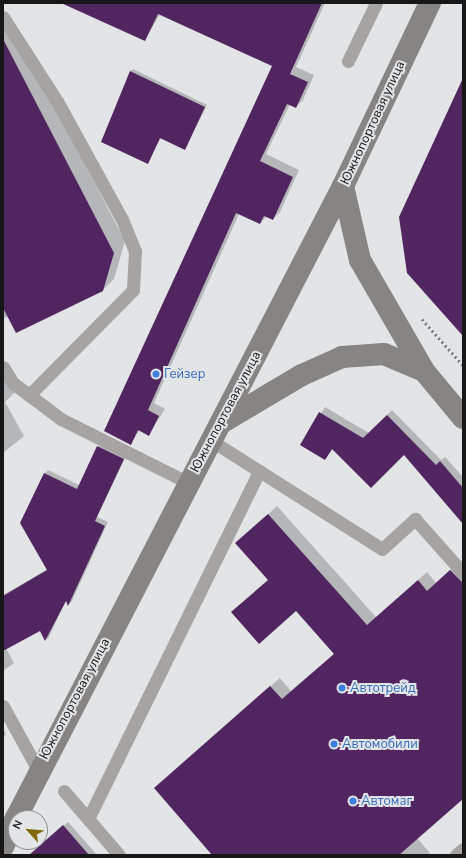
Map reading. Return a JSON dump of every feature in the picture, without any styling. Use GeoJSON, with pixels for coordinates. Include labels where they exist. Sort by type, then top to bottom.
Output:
{"type":"FeatureCollection","features":[{"type":"Feature","properties":{"kind":"main road","name":"Южнопортовая улица"},"geometry":{"type":"LineString","coordinates":[[20,810],[38,770],[217,432],[343,186],[430,3]]}},
{"type":"Feature","properties":{"kind":"main road"},"geometry":{"type":"LineString","coordinates":[[343,186],[360,260],[424,371],[463,418]]}},
{"type":"Feature","properties":{"kind":"main road"},"geometry":{"type":"LineString","coordinates":[[217,432],[302,375],[342,357],[384,354],[424,371]]}},
{"type":"Feature","properties":{"kind":"main road","name":"Южнопортовая улица"},"geometry":{"type":"LineString","coordinates":[[3,847],[8,836]]}},
{"type":"Feature","properties":{"kind":"lane"},"geometry":{"type":"LineString","coordinates":[[348,61],[376,3]]}},
{"type":"Feature","properties":{"kind":"lane"},"geometry":{"type":"LineString","coordinates":[[3,17],[61,108],[122,219],[135,251],[132,290],[29,395]]}},
{"type":"Feature","properties":{"kind":"lane"},"geometry":{"type":"LineString","coordinates":[[3,367],[13,383],[61,419],[189,483]]}},
{"type":"Feature","properties":{"kind":"lane"},"geometry":{"type":"LineString","coordinates":[[217,432],[259,471],[382,549],[415,519],[463,573]]}},
{"type":"Feature","properties":{"kind":"lane"},"geometry":{"type":"LineString","coordinates":[[88,818],[259,471]]}},
{"type":"Feature","properties":{"kind":"lane"},"geometry":{"type":"LineString","coordinates":[[3,706],[38,770]]}},
{"type":"Feature","properties":{"kind":"lane"},"geometry":{"type":"LineString","coordinates":[[64,791],[119,855]]}},
{"type":"Feature","properties":{"kind":"lane"},"geometry":{"type":"LineString","coordinates":[[456,855],[463,849]]}},
{"type":"Feature","properties":{"kind":"path"},"geometry":{"type":"LineString","coordinates":[[436,335],[463,365]]}},
{"type":"Feature","properties":{"kind":"building"},"geometry":{"type":"Polygon","coordinates":[[[61,3],[322,3],[290,74],[308,82],[296,108],[287,104],[260,161],[293,177],[273,220],[264,216],[260,224],[236,213],[148,410],[159,416],[149,436],[138,430],[131,445],[104,431],[272,66],[158,14],[145,41],[61,3]]]}},
{"type":"Feature","properties":{"kind":"building"},"geometry":{"type":"Polygon","coordinates":[[[3,39],[114,253],[103,291],[16,333],[3,308],[3,39]]]}},
{"type":"Feature","properties":{"kind":"building"},"geometry":{"type":"Polygon","coordinates":[[[130,71],[205,107],[185,150],[160,138],[148,164],[101,142],[130,71]]]}},
{"type":"Feature","properties":{"kind":"building"},"geometry":{"type":"Polygon","coordinates":[[[463,78],[463,336],[407,273],[399,217],[463,78]]]}},
{"type":"Feature","properties":{"kind":"building"},"geometry":{"type":"Polygon","coordinates":[[[319,412],[363,438],[387,415],[436,465],[440,461],[463,488],[463,524],[404,455],[371,488],[332,449],[325,460],[300,445],[319,412]]]}},
{"type":"Feature","properties":{"kind":"building"},"geometry":{"type":"Polygon","coordinates":[[[97,446],[124,459],[95,521],[105,526],[68,606],[66,601],[45,641],[40,631],[3,651],[3,596],[47,570],[20,523],[44,473],[77,489],[97,446]]]}},
{"type":"Feature","properties":{"kind":"building","name":"Автомобили"},"geometry":{"type":"Polygon","coordinates":[[[268,514],[367,625],[418,580],[427,591],[450,570],[463,583],[463,799],[399,855],[212,855],[154,788],[270,686],[282,699],[334,654],[296,611],[259,644],[231,612],[268,580],[235,543],[268,514]]]}},
{"type":"Feature","properties":{"kind":"building"},"geometry":{"type":"Polygon","coordinates":[[[63,825],[89,855],[29,855],[35,850],[48,850],[48,838],[63,825]]]}},
{"type":"Feature","properties":{"kind":"place","name":"Гейзер"},"geometry":{"type":"Point","coordinates":[156,374]}},
{"type":"Feature","properties":{"kind":"place","name":"Автотрейд"},"geometry":{"type":"Point","coordinates":[342,688]}},
{"type":"Feature","properties":{"kind":"place","name":"Автомобили"},"geometry":{"type":"Point","coordinates":[334,744]}},
{"type":"Feature","properties":{"kind":"place","name":"Автомаг"},"geometry":{"type":"Point","coordinates":[353,801]}}]}
